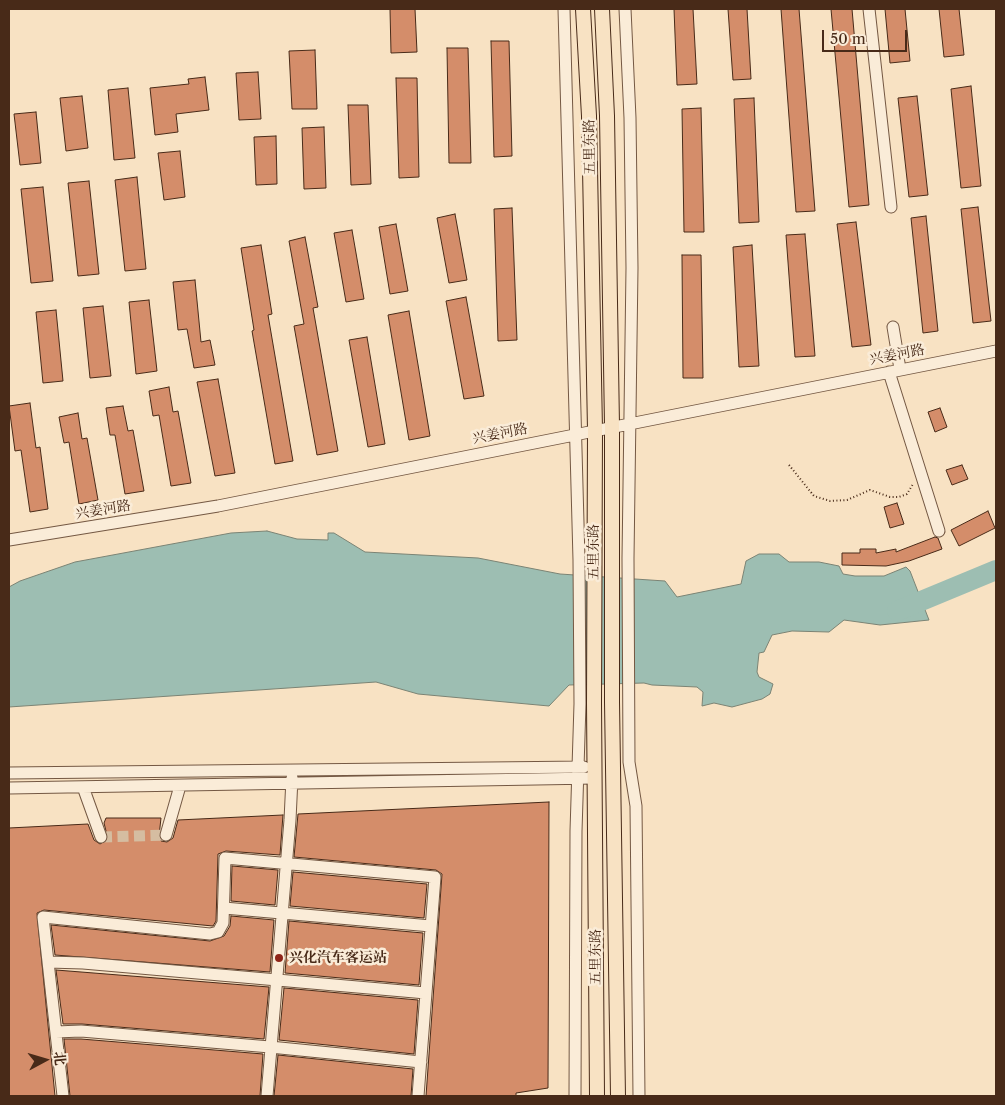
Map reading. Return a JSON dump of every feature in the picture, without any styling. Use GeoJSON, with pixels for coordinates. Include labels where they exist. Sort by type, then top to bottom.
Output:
{"type":"FeatureCollection","features":[{"type":"Feature","properties":{"kind":"main road","name":"五里东路"},"geometry":{"type":"LineString","coordinates":[[583,9],[589,116],[595,430],[594,560],[587,704],[595,773],[597,1096]]}},
{"type":"Feature","properties":{"kind":"main road","name":"五里东路"},"geometry":{"type":"LineString","coordinates":[[602,9],[607,116],[612,426],[612,702],[618,1096]]}},
{"type":"Feature","properties":{"kind":"street"},"geometry":{"type":"LineString","coordinates":[[564,9],[579,560],[587,704],[578,773],[575,1096]]}},
{"type":"Feature","properties":{"kind":"street"},"geometry":{"type":"LineString","coordinates":[[625,9],[630,118],[632,268],[628,702],[629,762],[636,806],[640,1096]]}},
{"type":"Feature","properties":{"kind":"street"},"geometry":{"type":"LineString","coordinates":[[868,9],[891,207]]}},
{"type":"Feature","properties":{"kind":"street"},"geometry":{"type":"LineString","coordinates":[[893,327],[894,371],[939,531]]}},
{"type":"Feature","properties":{"kind":"street","name":"兴姜河路"},"geometry":{"type":"LineString","coordinates":[[9,540],[218,506],[996,350]]}},
{"type":"Feature","properties":{"kind":"street"},"geometry":{"type":"LineString","coordinates":[[267,1096],[287,864],[292,772]]}},
{"type":"Feature","properties":{"kind":"street"},"geometry":{"type":"LineString","coordinates":[[9,773],[595,773]]}},
{"type":"Feature","properties":{"kind":"street"},"geometry":{"type":"LineString","coordinates":[[9,788],[291,784],[578,773]]}},
{"type":"Feature","properties":{"kind":"street"},"geometry":{"type":"LineString","coordinates":[[166,835],[180,786]]}},
{"type":"Feature","properties":{"kind":"street"},"geometry":{"type":"LineString","coordinates":[[83,787],[101,836]]}},
{"type":"Feature","properties":{"kind":"street"},"geometry":{"type":"LineString","coordinates":[[63,1096],[43,917],[210,934],[218,932],[223,923],[225,858],[435,877],[418,1096]]}},
{"type":"Feature","properties":{"kind":"street"},"geometry":{"type":"LineString","coordinates":[[224,908],[431,926]]}},
{"type":"Feature","properties":{"kind":"street"},"geometry":{"type":"LineString","coordinates":[[48,962],[83,963],[426,993]]}},
{"type":"Feature","properties":{"kind":"street"},"geometry":{"type":"LineString","coordinates":[[56,1032],[81,1031],[420,1062]]}},
{"type":"Feature","properties":{"kind":"path"},"geometry":{"type":"LineString","coordinates":[[789,465],[814,496],[830,501],[847,500],[870,490],[890,497],[899,497],[907,494],[913,484]]}},
{"type":"Feature","properties":{"kind":"water"},"geometry":{"type":"Polygon","coordinates":[[[267,531],[297,539],[328,540],[328,533],[334,533],[365,552],[478,558],[560,574],[665,581],[677,597],[741,584],[746,561],[759,554],[779,554],[789,562],[819,562],[839,566],[843,574],[855,576],[884,576],[906,567],[910,571],[929,620],[880,625],[844,620],[829,632],[792,631],[772,635],[764,652],[759,653],[757,672],[759,677],[773,684],[770,694],[762,699],[732,707],[714,703],[702,706],[703,692],[697,687],[644,683],[569,685],[549,706],[418,694],[376,682],[9,707],[9,587],[20,581],[75,562],[231,533],[267,531]]]}},
{"type":"Feature","properties":{"kind":"building"},"geometry":{"type":"Polygon","coordinates":[[[390,9],[415,9],[417,52],[391,53],[390,9]]]}},
{"type":"Feature","properties":{"kind":"building"},"geometry":{"type":"Polygon","coordinates":[[[674,9],[693,9],[697,84],[677,85],[674,9]]]}},
{"type":"Feature","properties":{"kind":"building"},"geometry":{"type":"Polygon","coordinates":[[[728,9],[747,9],[751,79],[733,80],[728,9]]]}},
{"type":"Feature","properties":{"kind":"building"},"geometry":{"type":"Polygon","coordinates":[[[781,9],[799,9],[815,211],[796,212],[781,9]]]}},
{"type":"Feature","properties":{"kind":"building"},"geometry":{"type":"Polygon","coordinates":[[[831,9],[852,9],[869,205],[849,207],[831,9]]]}},
{"type":"Feature","properties":{"kind":"building"},"geometry":{"type":"Polygon","coordinates":[[[885,9],[905,9],[910,61],[890,63],[885,9]]]}},
{"type":"Feature","properties":{"kind":"building"},"geometry":{"type":"Polygon","coordinates":[[[939,9],[959,9],[964,55],[944,57],[939,9]]]}},
{"type":"Feature","properties":{"kind":"building"},"geometry":{"type":"Polygon","coordinates":[[[491,41],[509,41],[512,156],[494,157],[491,41]]]}},
{"type":"Feature","properties":{"kind":"building"},"geometry":{"type":"Polygon","coordinates":[[[447,48],[468,48],[471,163],[449,163],[447,48]]]}},
{"type":"Feature","properties":{"kind":"building"},"geometry":{"type":"Polygon","coordinates":[[[315,50],[317,109],[292,109],[289,51],[315,50]]]}},
{"type":"Feature","properties":{"kind":"building"},"geometry":{"type":"Polygon","coordinates":[[[258,72],[261,119],[239,120],[236,73],[258,72]]]}},
{"type":"Feature","properties":{"kind":"building"},"geometry":{"type":"Polygon","coordinates":[[[205,77],[209,110],[176,114],[178,132],[155,135],[150,88],[189,84],[188,79],[205,77]]]}},
{"type":"Feature","properties":{"kind":"building"},"geometry":{"type":"Polygon","coordinates":[[[396,78],[417,78],[419,177],[399,178],[396,78]]]}},
{"type":"Feature","properties":{"kind":"building"},"geometry":{"type":"Polygon","coordinates":[[[971,86],[981,186],[961,188],[951,89],[971,86]]]}},
{"type":"Feature","properties":{"kind":"building"},"geometry":{"type":"Polygon","coordinates":[[[128,88],[135,158],[114,160],[108,90],[128,88]]]}},
{"type":"Feature","properties":{"kind":"building"},"geometry":{"type":"Polygon","coordinates":[[[82,96],[88,148],[66,151],[60,98],[82,96]]]}},
{"type":"Feature","properties":{"kind":"building"},"geometry":{"type":"Polygon","coordinates":[[[917,96],[928,195],[909,197],[898,98],[917,96]]]}},
{"type":"Feature","properties":{"kind":"building"},"geometry":{"type":"Polygon","coordinates":[[[754,98],[759,222],[739,223],[734,99],[754,98]]]}},
{"type":"Feature","properties":{"kind":"building"},"geometry":{"type":"Polygon","coordinates":[[[348,105],[368,105],[371,184],[351,185],[348,105]]]}},
{"type":"Feature","properties":{"kind":"building"},"geometry":{"type":"Polygon","coordinates":[[[701,108],[704,232],[684,232],[682,109],[701,108]]]}},
{"type":"Feature","properties":{"kind":"building"},"geometry":{"type":"Polygon","coordinates":[[[36,112],[41,163],[20,165],[14,114],[36,112]]]}},
{"type":"Feature","properties":{"kind":"building"},"geometry":{"type":"Polygon","coordinates":[[[324,127],[326,188],[304,189],[302,128],[324,127]]]}},
{"type":"Feature","properties":{"kind":"building"},"geometry":{"type":"Polygon","coordinates":[[[276,136],[277,184],[256,185],[254,137],[276,136]]]}},
{"type":"Feature","properties":{"kind":"building"},"geometry":{"type":"Polygon","coordinates":[[[180,151],[185,197],[164,200],[158,153],[180,151]]]}},
{"type":"Feature","properties":{"kind":"building"},"geometry":{"type":"Polygon","coordinates":[[[137,177],[146,269],[125,271],[115,180],[137,177]]]}},
{"type":"Feature","properties":{"kind":"building"},"geometry":{"type":"Polygon","coordinates":[[[89,181],[99,274],[78,276],[68,183],[89,181]]]}},
{"type":"Feature","properties":{"kind":"building"},"geometry":{"type":"Polygon","coordinates":[[[43,187],[53,281],[31,283],[21,189],[43,187]]]}},
{"type":"Feature","properties":{"kind":"building"},"geometry":{"type":"Polygon","coordinates":[[[978,207],[991,321],[973,323],[961,209],[978,207]]]}},
{"type":"Feature","properties":{"kind":"building"},"geometry":{"type":"Polygon","coordinates":[[[512,208],[517,340],[498,341],[494,209],[512,208]]]}},
{"type":"Feature","properties":{"kind":"building"},"geometry":{"type":"Polygon","coordinates":[[[455,214],[467,280],[449,283],[437,218],[455,214]]]}},
{"type":"Feature","properties":{"kind":"building"},"geometry":{"type":"Polygon","coordinates":[[[926,216],[938,331],[923,333],[911,218],[926,216]]]}},
{"type":"Feature","properties":{"kind":"building"},"geometry":{"type":"Polygon","coordinates":[[[856,222],[871,345],[852,347],[837,224],[856,222]]]}},
{"type":"Feature","properties":{"kind":"building"},"geometry":{"type":"Polygon","coordinates":[[[396,224],[408,291],[390,294],[379,227],[396,224]]]}},
{"type":"Feature","properties":{"kind":"building"},"geometry":{"type":"Polygon","coordinates":[[[352,230],[364,299],[346,302],[334,233],[352,230]]]}},
{"type":"Feature","properties":{"kind":"building"},"geometry":{"type":"Polygon","coordinates":[[[805,234],[815,356],[795,357],[786,235],[805,234]]]}},
{"type":"Feature","properties":{"kind":"building"},"geometry":{"type":"Polygon","coordinates":[[[305,237],[318,307],[313,308],[338,451],[317,455],[294,326],[304,324],[289,241],[305,237]]]}},
{"type":"Feature","properties":{"kind":"building"},"geometry":{"type":"Polygon","coordinates":[[[261,245],[272,314],[268,315],[293,461],[275,464],[252,331],[254,330],[241,248],[261,245]]]}},
{"type":"Feature","properties":{"kind":"building"},"geometry":{"type":"Polygon","coordinates":[[[752,245],[759,366],[739,367],[733,247],[752,245]]]}},
{"type":"Feature","properties":{"kind":"building"},"geometry":{"type":"Polygon","coordinates":[[[682,255],[701,255],[703,378],[683,378],[682,255]]]}},
{"type":"Feature","properties":{"kind":"building"},"geometry":{"type":"Polygon","coordinates":[[[195,280],[201,342],[210,340],[215,365],[194,368],[187,329],[178,330],[173,282],[195,280]]]}},
{"type":"Feature","properties":{"kind":"building"},"geometry":{"type":"Polygon","coordinates":[[[466,297],[484,396],[464,399],[446,301],[466,297]]]}},
{"type":"Feature","properties":{"kind":"building"},"geometry":{"type":"Polygon","coordinates":[[[149,300],[157,371],[136,374],[129,302],[149,300]]]}},
{"type":"Feature","properties":{"kind":"building"},"geometry":{"type":"Polygon","coordinates":[[[103,306],[111,376],[90,378],[83,308],[103,306]]]}},
{"type":"Feature","properties":{"kind":"building"},"geometry":{"type":"Polygon","coordinates":[[[56,310],[63,381],[43,383],[36,312],[56,310]]]}},
{"type":"Feature","properties":{"kind":"building"},"geometry":{"type":"Polygon","coordinates":[[[409,311],[430,436],[409,440],[388,315],[409,311]]]}},
{"type":"Feature","properties":{"kind":"building"},"geometry":{"type":"Polygon","coordinates":[[[367,337],[385,444],[368,447],[349,340],[367,337]]]}},
{"type":"Feature","properties":{"kind":"building"},"geometry":{"type":"Polygon","coordinates":[[[218,379],[235,473],[215,476],[197,382],[218,379]]]}},
{"type":"Feature","properties":{"kind":"building"},"geometry":{"type":"Polygon","coordinates":[[[169,387],[173,412],[178,411],[191,483],[171,486],[159,415],[153,416],[149,391],[169,387]]]}},
{"type":"Feature","properties":{"kind":"building"},"geometry":{"type":"Polygon","coordinates":[[[30,403],[36,448],[40,447],[48,509],[30,512],[21,450],[15,451],[9,406],[30,403]]]}},
{"type":"Feature","properties":{"kind":"building"},"geometry":{"type":"Polygon","coordinates":[[[123,406],[128,431],[133,430],[144,491],[125,494],[115,435],[110,435],[106,408],[123,406]]]}},
{"type":"Feature","properties":{"kind":"building"},"geometry":{"type":"Polygon","coordinates":[[[940,408],[947,427],[935,432],[928,412],[940,408]]]}},
{"type":"Feature","properties":{"kind":"building"},"geometry":{"type":"Polygon","coordinates":[[[78,413],[82,439],[87,438],[98,500],[79,504],[69,442],[64,443],[59,417],[78,413]]]}},
{"type":"Feature","properties":{"kind":"building"},"geometry":{"type":"Polygon","coordinates":[[[962,465],[968,479],[952,485],[946,470],[962,465]]]}},
{"type":"Feature","properties":{"kind":"building"},"geometry":{"type":"Polygon","coordinates":[[[897,503],[904,524],[890,528],[884,507],[897,503]]]}},
{"type":"Feature","properties":{"kind":"building"},"geometry":{"type":"Polygon","coordinates":[[[988,511],[995,528],[959,546],[951,530],[988,511]]]}},
{"type":"Feature","properties":{"kind":"building"},"geometry":{"type":"Polygon","coordinates":[[[935,537],[938,538],[942,549],[909,561],[886,566],[842,565],[842,553],[860,553],[860,549],[876,549],[876,553],[896,549],[896,552],[935,537]]]}},
{"type":"Feature","properties":{"kind":"building"},"geometry":{"type":"Polygon","coordinates":[[[549,802],[548,1088],[516,1093],[516,1096],[426,1096],[442,874],[436,870],[294,857],[298,814],[549,802]]]}},
{"type":"Feature","properties":{"kind":"building"},"geometry":{"type":"Polygon","coordinates":[[[283,815],[280,855],[226,851],[218,854],[216,921],[213,926],[44,910],[37,913],[55,1096],[9,1096],[9,828],[88,824],[94,840],[100,844],[108,839],[104,823],[106,818],[161,818],[159,836],[161,841],[167,842],[173,838],[178,820],[283,815]]]}},
{"type":"Feature","properties":{"kind":"building"},"geometry":{"type":"Polygon","coordinates":[[[232,866],[278,870],[275,905],[231,901],[232,866]]]}},
{"type":"Feature","properties":{"kind":"building"},"geometry":{"type":"Polygon","coordinates":[[[293,872],[427,884],[424,918],[290,906],[293,872]]]}},
{"type":"Feature","properties":{"kind":"building"},"geometry":{"type":"Polygon","coordinates":[[[231,916],[274,920],[270,972],[55,955],[51,925],[210,941],[224,936],[230,926],[231,916]]]}},
{"type":"Feature","properties":{"kind":"building"},"geometry":{"type":"Polygon","coordinates":[[[289,921],[423,933],[419,985],[285,973],[289,921]]]}},
{"type":"Feature","properties":{"kind":"building"},"geometry":{"type":"Polygon","coordinates":[[[56,970],[269,987],[264,1039],[63,1024],[56,970]]]}},
{"type":"Feature","properties":{"kind":"building"},"geometry":{"type":"Polygon","coordinates":[[[284,988],[418,1000],[414,1054],[279,1040],[284,988]]]}},
{"type":"Feature","properties":{"kind":"building"},"geometry":{"type":"Polygon","coordinates":[[[64,1039],[263,1054],[260,1096],[70,1096],[64,1039]]]}},
{"type":"Feature","properties":{"kind":"building"},"geometry":{"type":"Polygon","coordinates":[[[278,1055],[413,1069],[411,1096],[274,1096],[278,1055]]]}},
{"type":"Feature","properties":{"kind":"waterway"},"geometry":{"type":"LineString","coordinates":[[897,611],[996,570]]}},
{"type":"Feature","properties":{"kind":"tunnel"},"geometry":{"type":"LineString","coordinates":[[101,837],[166,835]]}},
{"type":"Feature","properties":{"kind":"place","name":"兴化汽车客运站"},"geometry":{"type":"Point","coordinates":[279,958]}}]}
